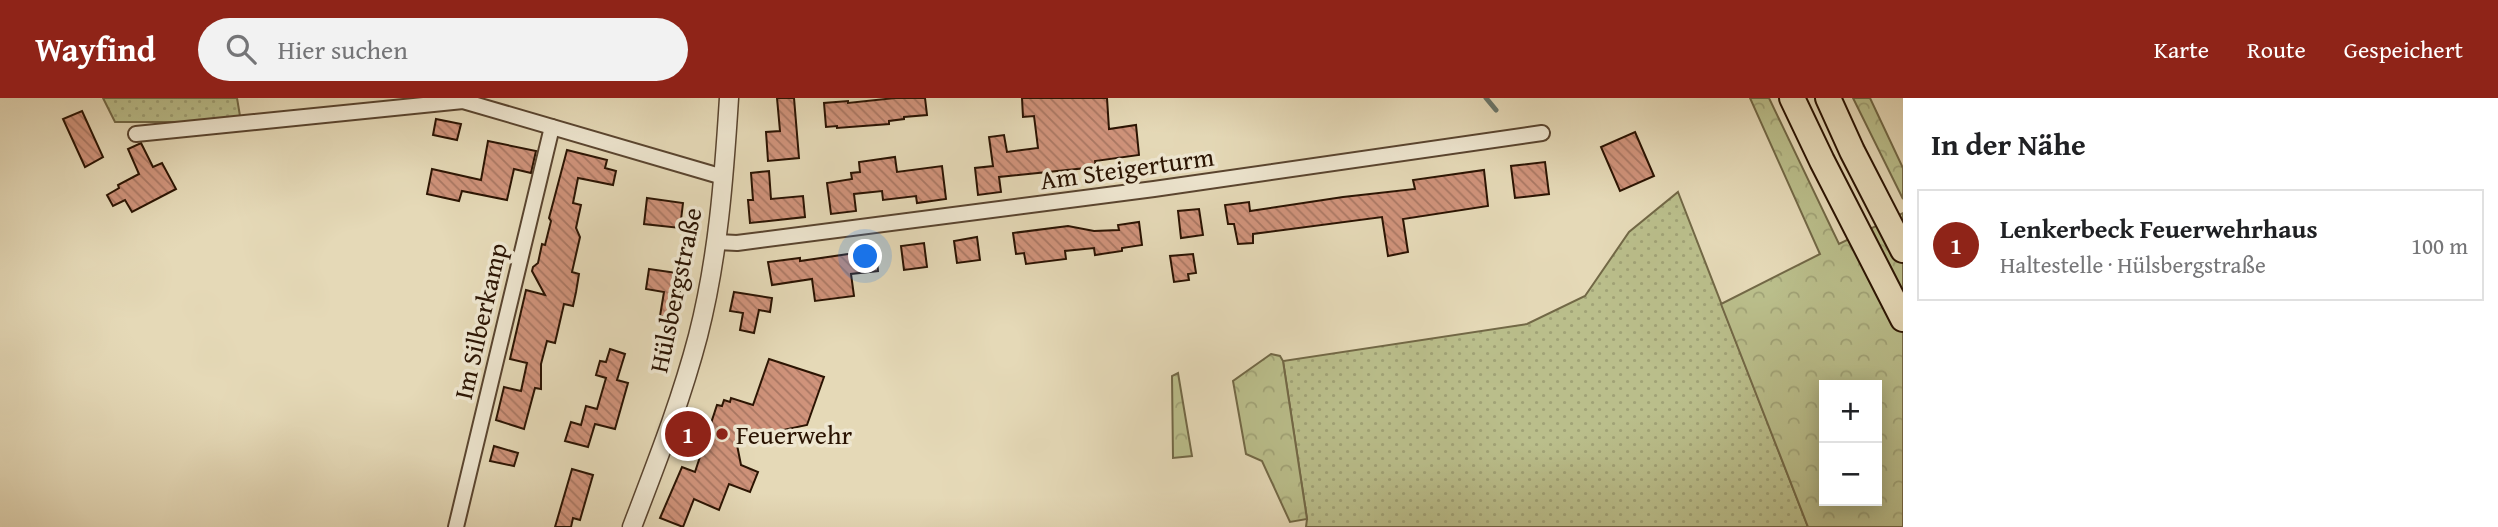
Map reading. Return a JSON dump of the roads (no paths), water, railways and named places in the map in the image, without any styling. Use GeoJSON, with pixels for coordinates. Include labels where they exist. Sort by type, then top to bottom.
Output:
{"type":"FeatureCollection","features":[{"type":"Feature","properties":{"kind":"highway"},"geometry":{"type":"LineString","coordinates":[[1792,98],[1903,319]]}},
{"type":"Feature","properties":{"kind":"highway"},"geometry":{"type":"LineString","coordinates":[[1828,98],[1903,250]]}},
{"type":"Feature","properties":{"kind":"street","name":"Hülsbergstraße"},"geometry":{"type":"LineString","coordinates":[[632,527],[669,427],[698,336],[717,242],[729,98]]}},
{"type":"Feature","properties":{"kind":"street"},"geometry":{"type":"LineString","coordinates":[[136,134],[463,101],[723,177]]}},
{"type":"Feature","properties":{"kind":"street","name":"Im Silberkamp"},"geometry":{"type":"LineString","coordinates":[[456,527],[552,127]]}},
{"type":"Feature","properties":{"kind":"street","name":"Am Steigerturm"},"geometry":{"type":"LineString","coordinates":[[717,242],[737,243],[1154,190],[1542,133]]}},
{"type":"Feature","properties":{"kind":"waterway"},"geometry":{"type":"LineString","coordinates":[[1486,98],[1496,110]]}},
{"type":"Feature","properties":{"kind":"place","name":"Lenkerbeck Feuerwehrhaus"},"geometry":{"type":"Point","coordinates":[688,434]}},
{"type":"Feature","properties":{"kind":"place","name":"Feuerwehr"},"geometry":{"type":"Point","coordinates":[722,434]}}]}
